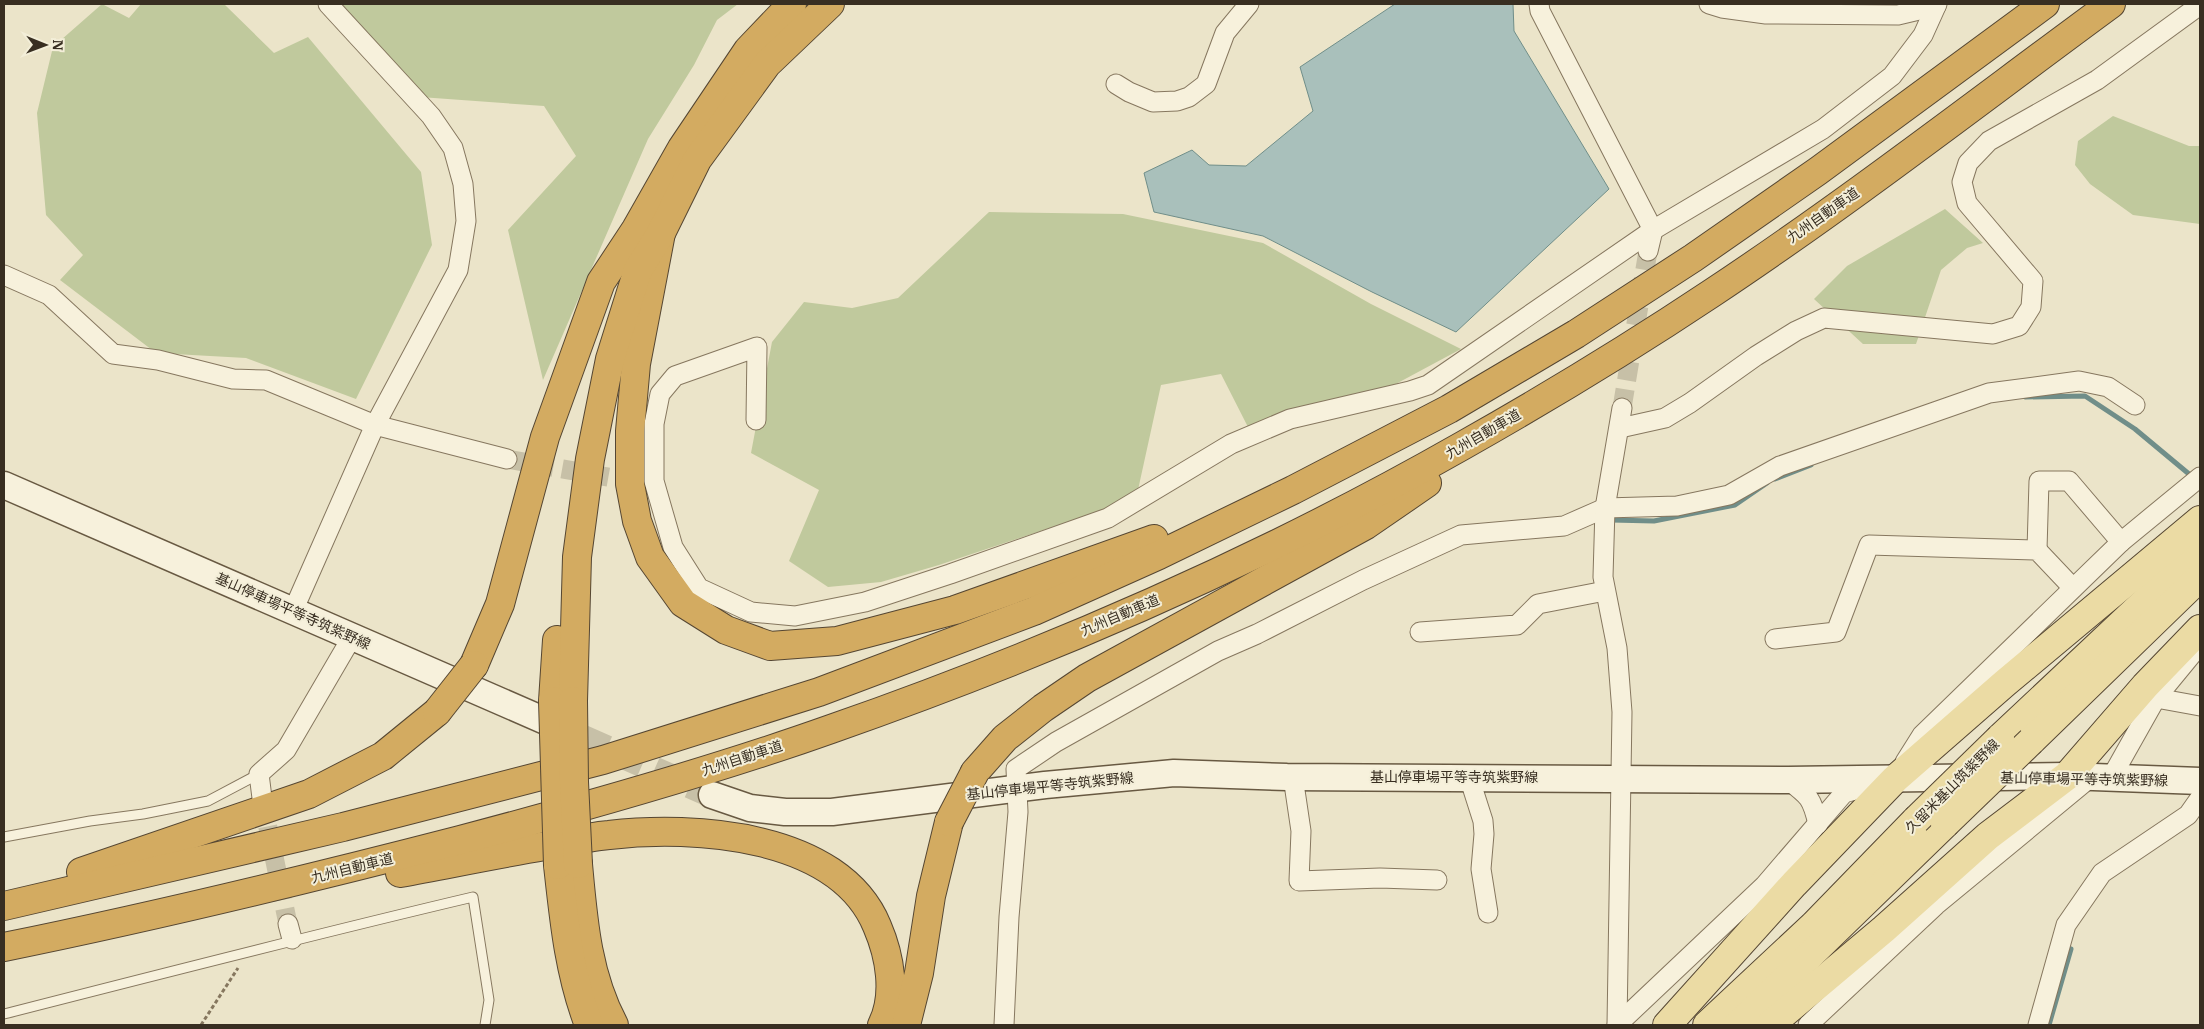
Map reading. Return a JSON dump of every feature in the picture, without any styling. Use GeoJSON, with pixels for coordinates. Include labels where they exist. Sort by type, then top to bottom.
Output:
{"type":"FeatureCollection","features":[{"type":"Feature","properties":{"kind":"highway"},"geometry":{"type":"LineString","coordinates":[[589,1025],[578,996],[569,958],[568,865],[574,782],[563,701],[577,557],[590,459],[610,359],[649,231],[682,148],[748,50],[792,4]]}},
{"type":"Feature","properties":{"kind":"highway"},"geometry":{"type":"LineString","coordinates":[[4,897],[309,794],[383,756],[437,712],[474,665],[500,604],[545,437],[601,282],[649,231],[697,160],[767,64],[830,4]]}},
{"type":"Feature","properties":{"kind":"highway"},"geometry":{"type":"LineString","coordinates":[[4,906],[343,827],[603,760],[707,729],[819,692],[1034,611],[1293,490],[1449,409],[1576,334],[1693,258],[1818,171],[2045,4]]}},
{"type":"Feature","properties":{"kind":"highway","name":"九州自動車道"},"geometry":{"type":"LineString","coordinates":[[4,947],[216,902],[613,798],[831,730],[1047,646],[1176,590],[1299,533],[1464,446],[1595,368],[1712,293],[1834,208],[2111,4]]}},
{"type":"Feature","properties":{"kind":"highway"},"geometry":{"type":"LineString","coordinates":[[649,231],[630,431],[630,484],[637,521],[650,557],[683,603],[726,630],[770,646],[837,641],[955,610],[1293,490]]}},
{"type":"Feature","properties":{"kind":"highway"},"geometry":{"type":"LineString","coordinates":[[906,1025],[919,973],[931,896],[949,822],[975,772],[1005,738],[1087,678],[1366,525],[1595,368]]}},
{"type":"Feature","properties":{"kind":"highway"},"geometry":{"type":"LineString","coordinates":[[216,902],[354,882],[608,835],[656,832],[709,835],[755,841],[795,852],[820,864],[843,880],[861,899],[874,918],[890,966],[890,994],[882,1025]]}},
{"type":"Feature","properties":{"kind":"highway"},"geometry":{"type":"LineString","coordinates":[[568,865],[585,940],[598,985],[614,1025]]}},
{"type":"Feature","properties":{"kind":"main road","name":"基山停車場平等寺筑紫野線"},"geometry":{"type":"LineString","coordinates":[[4,485],[583,738]]}},
{"type":"Feature","properties":{"kind":"main road"},"geometry":{"type":"LineString","coordinates":[[1667,1025],[1781,898],[1895,779],[2005,683],[2200,520]]}},
{"type":"Feature","properties":{"kind":"main road","name":"久留米基山筑紫野線"},"geometry":{"type":"LineString","coordinates":[[1707,1025],[1814,925],[1916,820],[2000,738],[2200,550]]}},
{"type":"Feature","properties":{"kind":"main road","name":"久留米基山筑紫野線"},"geometry":{"type":"LineString","coordinates":[[1738,1025],[2200,577]]}},
{"type":"Feature","properties":{"kind":"main road"},"geometry":{"type":"LineString","coordinates":[[1770,1025],[1988,836],[2090,777],[2145,686],[2200,629]]}},
{"type":"Feature","properties":{"kind":"main road","name":"基山停車場平等寺筑紫野線"},"geometry":{"type":"LineString","coordinates":[[712,795],[750,808],[785,812],[832,812],[1016,789],[1174,773],[1293,777],[1788,780],[2090,777],[2200,781]]}},
{"type":"Feature","properties":{"kind":"street"},"geometry":{"type":"LineString","coordinates":[[293,612],[375,425],[458,270],[466,222],[463,184],[453,148],[431,116],[328,4]]}},
{"type":"Feature","properties":{"kind":"street"},"geometry":{"type":"LineString","coordinates":[[1116,84],[1128,92],[1153,102],[1177,101],[1189,97],[1206,84],[1226,33],[1249,4]]}},
{"type":"Feature","properties":{"kind":"street"},"geometry":{"type":"LineString","coordinates":[[1539,4],[1540,11],[1653,230],[1648,251]]}},
{"type":"Feature","properties":{"kind":"street"},"geometry":{"type":"LineString","coordinates":[[1709,4],[1722,8],[1766,14],[1898,15],[1937,5]]}},
{"type":"Feature","properties":{"kind":"street"},"geometry":{"type":"LineString","coordinates":[[756,420],[757,347],[675,376],[660,394],[654,424],[647,482],[673,547],[699,588],[751,612],[795,616],[865,602],[950,574],[1108,518],[1231,444],[1290,419],[1410,391],[1428,385],[1653,230],[1823,129],[1892,76],[1923,35],[1937,5]]}},
{"type":"Feature","properties":{"kind":"street"},"geometry":{"type":"LineString","coordinates":[[1620,428],[1665,418],[1690,403],[1756,356],[1796,331],[1824,318],[1992,334],[2018,326],[2031,307],[2033,281],[1967,203],[1962,182],[1968,163],[1989,141],[2097,80],[2200,6]]}},
{"type":"Feature","properties":{"kind":"street"},"geometry":{"type":"LineString","coordinates":[[4,275],[49,295],[113,354],[158,360],[233,379],[266,380],[375,425],[507,459]]}},
{"type":"Feature","properties":{"kind":"street"},"geometry":{"type":"LineString","coordinates":[[1004,1025],[1009,917],[1018,812],[1016,769],[1056,742],[1218,651],[1257,634],[1363,580],[1461,535],[1564,526],[1605,508],[1677,506],[1729,495],[1780,466],[1989,393],[2079,381],[2108,388],[2135,405]]}},
{"type":"Feature","properties":{"kind":"street"},"geometry":{"type":"LineString","coordinates":[[1617,1025],[1622,712],[1617,648],[1603,577],[1605,508],[1622,408]]}},
{"type":"Feature","properties":{"kind":"street"},"geometry":{"type":"LineString","coordinates":[[1617,1025],[1764,886],[1844,793],[1895,779],[1922,735],[2121,542],[2200,477]]}},
{"type":"Feature","properties":{"kind":"street"},"geometry":{"type":"LineString","coordinates":[[2037,550],[2039,480],[2069,481],[2121,542]]}},
{"type":"Feature","properties":{"kind":"street"},"geometry":{"type":"LineString","coordinates":[[1775,639],[1836,632],[1868,545],[2037,550],[2073,588]]}},
{"type":"Feature","properties":{"kind":"street"},"geometry":{"type":"LineString","coordinates":[[1420,632],[1517,625],[1538,604],[1605,590]]}},
{"type":"Feature","properties":{"kind":"street"},"geometry":{"type":"LineString","coordinates":[[262,798],[260,774],[286,750],[352,637]]}},
{"type":"Feature","properties":{"kind":"street"},"geometry":{"type":"LineString","coordinates":[[1808,1025],[1936,905],[2090,777],[2200,645]]}},
{"type":"Feature","properties":{"kind":"street"},"geometry":{"type":"LineString","coordinates":[[2156,698],[2200,706]]}},
{"type":"Feature","properties":{"kind":"street"},"geometry":{"type":"LineString","coordinates":[[1293,777],[1301,831],[1299,881],[1380,878],[1437,880]]}},
{"type":"Feature","properties":{"kind":"street"},"geometry":{"type":"LineString","coordinates":[[1469,777],[1483,821],[1484,834],[1481,869],[1488,913]]}},
{"type":"Feature","properties":{"kind":"street"},"geometry":{"type":"LineString","coordinates":[[1788,780],[1805,793],[1813,803],[1818,824]]}},
{"type":"Feature","properties":{"kind":"street"},"geometry":{"type":"LineString","coordinates":[[2038,1025],[2066,925],[2102,873],[2188,816],[2200,798]]}},
{"type":"Feature","properties":{"kind":"lane"},"geometry":{"type":"LineString","coordinates":[[4,837],[90,821],[143,814],[208,801],[260,774]]}},
{"type":"Feature","properties":{"kind":"lane"},"geometry":{"type":"LineString","coordinates":[[4,1014],[248,952],[290,932],[473,897],[489,1000],[485,1025]]}},
{"type":"Feature","properties":{"kind":"path"},"geometry":{"type":"LineString","coordinates":[[200,1025],[248,952]]}},
{"type":"Feature","properties":{"kind":"green space"},"geometry":{"type":"Polygon","coordinates":[[[102,4],[129,18],[141,4],[224,4],[274,53],[308,37],[421,172],[432,245],[356,399],[246,358],[156,353],[60,280],[83,255],[46,215],[37,113],[53,47],[102,4]]]}},
{"type":"Feature","properties":{"kind":"green space"},"geometry":{"type":"Polygon","coordinates":[[[337,4],[738,4],[717,20],[694,65],[648,139],[543,380],[508,230],[576,156],[544,106],[420,97],[337,4]]]}},
{"type":"Feature","properties":{"kind":"green space"},"geometry":{"type":"Polygon","coordinates":[[[2113,116],[2189,146],[2200,146],[2200,224],[2133,215],[2090,184],[2075,165],[2078,141],[2113,116]]]}},
{"type":"Feature","properties":{"kind":"green space"},"geometry":{"type":"Polygon","coordinates":[[[1945,209],[1983,243],[1967,248],[1941,270],[1916,344],[1863,344],[1814,299],[1847,266],[1945,209]]]}},
{"type":"Feature","properties":{"kind":"green space"},"geometry":{"type":"Polygon","coordinates":[[[989,212],[1123,214],[1263,243],[1371,304],[1461,349],[1379,393],[1250,431],[1221,374],[1161,385],[1136,499],[939,565],[881,582],[828,587],[789,561],[819,490],[751,453],[772,342],[804,302],[852,308],[898,298],[989,212]]]}},
{"type":"Feature","properties":{"kind":"water"},"geometry":{"type":"Polygon","coordinates":[[[1395,4],[1513,4],[1514,31],[1609,189],[1456,332],[1372,292],[1263,236],[1154,212],[1144,173],[1192,150],[1209,165],[1246,166],[1313,111],[1300,67],[1395,4]]]}},
{"type":"Feature","properties":{"kind":"waterway"},"geometry":{"type":"LineString","coordinates":[[2025,397],[2085,396],[2135,429],[2189,474]]}},
{"type":"Feature","properties":{"kind":"waterway"},"geometry":{"type":"LineString","coordinates":[[1775,479],[1811,465]]}},
{"type":"Feature","properties":{"kind":"waterway"},"geometry":{"type":"LineString","coordinates":[[1611,520],[1654,521],[1735,505],[1767,483]]}},
{"type":"Feature","properties":{"kind":"waterway"},"geometry":{"type":"LineString","coordinates":[[2049,1025],[2071,949]]}},
{"type":"Feature","properties":{"kind":"tunnel"},"geometry":{"type":"LineString","coordinates":[[1622,408],[1648,251]]}},
{"type":"Feature","properties":{"kind":"tunnel"},"geometry":{"type":"LineString","coordinates":[[507,459],[641,483]]}},
{"type":"Feature","properties":{"kind":"tunnel"},"geometry":{"type":"LineString","coordinates":[[583,738],[712,795]]}},
{"type":"Feature","properties":{"kind":"tunnel"},"geometry":{"type":"LineString","coordinates":[[262,799],[288,924]]}}]}
